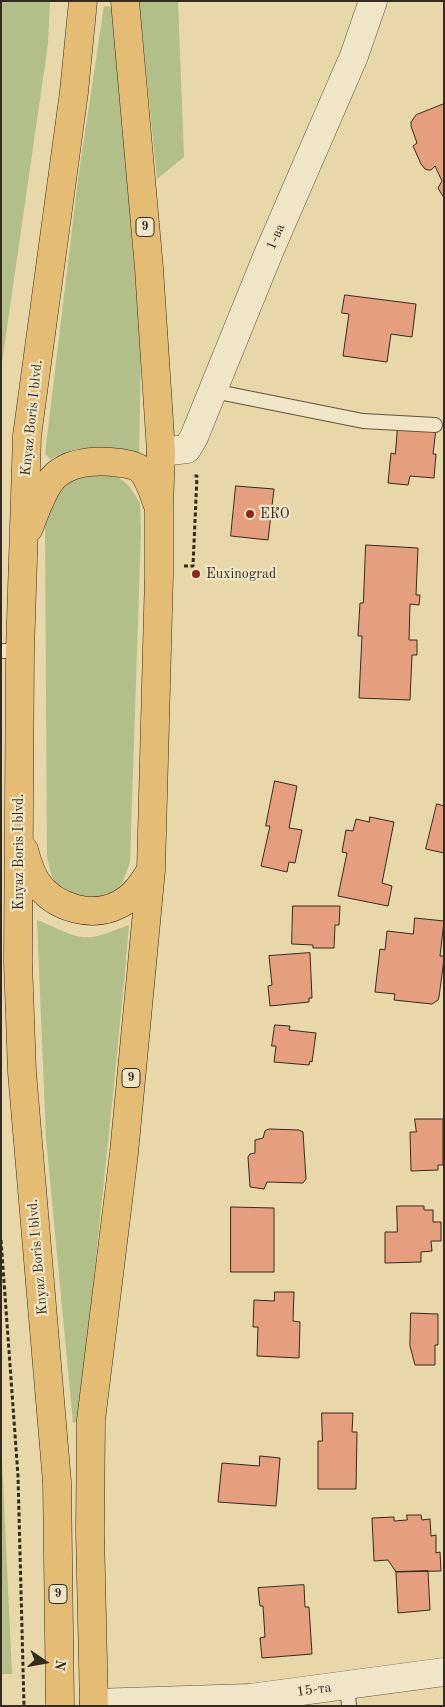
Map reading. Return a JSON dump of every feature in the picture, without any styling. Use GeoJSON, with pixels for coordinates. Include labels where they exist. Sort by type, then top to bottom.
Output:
{"type":"FeatureCollection","features":[{"type":"Feature","properties":{"kind":"highway","name":"Knyaz Boris I blvd."},"geometry":{"type":"LineString","coordinates":[[60,1706],[55,1448],[22,1072],[18,962],[19,837],[11,651],[23,542],[27,436],[73,102],[83,1]]}},
{"type":"Feature","properties":{"kind":"highway","name":"9"},"geometry":{"type":"LineString","coordinates":[[94,1704],[90,1532],[91,1420],[124,1153],[151,870],[159,507],[162,452],[149,268],[125,1]]}},
{"type":"Feature","properties":{"kind":"highway"},"geometry":{"type":"LineString","coordinates":[[23,542],[39,503],[52,479],[65,469],[82,463],[108,461],[139,468],[149,482],[159,507]]}},
{"type":"Feature","properties":{"kind":"highway"},"geometry":{"type":"LineString","coordinates":[[19,837],[37,882],[53,899],[74,909],[97,910],[120,904],[139,890],[151,870]]}},
{"type":"Feature","properties":{"kind":"street","name":"1-ва"},"geometry":{"type":"LineString","coordinates":[[162,452],[186,449],[194,437],[269,252],[354,56],[373,1]]}},
{"type":"Feature","properties":{"kind":"street","name":"15-та"},"geometry":{"type":"LineString","coordinates":[[94,1704],[348,1696],[444,1672]]}},
{"type":"Feature","properties":{"kind":"lane"},"geometry":{"type":"LineString","coordinates":[[213,391],[363,421],[435,425]]}},
{"type":"Feature","properties":{"kind":"path"},"geometry":{"type":"LineString","coordinates":[[183,566],[193,566],[197,476]]}},
{"type":"Feature","properties":{"kind":"path"},"geometry":{"type":"LineString","coordinates":[[1,1240],[18,1476],[24,1706]]}},
{"type":"Feature","properties":{"kind":"green space"},"geometry":{"type":"Polygon","coordinates":[[[1,1],[50,1],[48,44],[1,369],[1,1]]]}},
{"type":"Feature","properties":{"kind":"green space"},"geometry":{"type":"Polygon","coordinates":[[[139,1],[178,1],[184,157],[157,179],[139,1]]]}},
{"type":"Feature","properties":{"kind":"green space"},"geometry":{"type":"Polygon","coordinates":[[[104,6],[113,7],[141,347],[139,459],[97,447],[76,449],[50,459],[45,454],[78,179],[104,6]]]}},
{"type":"Feature","properties":{"kind":"green space"},"geometry":{"type":"Polygon","coordinates":[[[85,472],[117,476],[129,486],[140,503],[141,532],[130,862],[120,886],[110,894],[85,902],[62,889],[54,881],[47,856],[45,523],[56,490],[85,472]]]}},
{"type":"Feature","properties":{"kind":"green space"},"geometry":{"type":"Polygon","coordinates":[[[37,920],[82,937],[112,932],[129,925],[80,1421],[73,1423],[46,1138],[37,920]]]}},
{"type":"Feature","properties":{"kind":"green space"},"geometry":{"type":"Polygon","coordinates":[[[1,1438],[12,1674],[1,1674],[1,1438]]]}},
{"type":"Feature","properties":{"kind":"building"},"geometry":{"type":"Polygon","coordinates":[[[444,104],[444,198],[438,188],[442,181],[435,166],[431,170],[425,169],[413,146],[417,143],[411,122],[416,115],[444,104]]]}},
{"type":"Feature","properties":{"kind":"building"},"geometry":{"type":"Polygon","coordinates":[[[345,295],[416,304],[412,337],[391,334],[387,362],[343,356],[349,314],[342,313],[345,295]]]}},
{"type":"Feature","properties":{"kind":"building"},"geometry":{"type":"Polygon","coordinates":[[[398,426],[436,429],[433,454],[436,454],[434,478],[410,476],[408,485],[388,483],[391,453],[395,454],[398,426]]]}},
{"type":"Feature","properties":{"kind":"building"},"geometry":{"type":"Polygon","coordinates":[[[236,486],[274,489],[268,540],[231,536],[236,486]]]}},
{"type":"Feature","properties":{"kind":"building"},"geometry":{"type":"Polygon","coordinates":[[[366,545],[418,548],[416,595],[420,595],[419,605],[410,604],[409,640],[417,640],[417,655],[412,655],[410,700],[359,698],[362,636],[358,636],[360,603],[363,603],[366,545]]]}},
{"type":"Feature","properties":{"kind":"building"},"geometry":{"type":"Polygon","coordinates":[[[275,781],[297,786],[289,828],[302,830],[295,863],[289,862],[287,872],[261,866],[270,826],[266,826],[275,781]]]}},
{"type":"Feature","properties":{"kind":"building"},"geometry":{"type":"Polygon","coordinates":[[[437,804],[444,806],[444,853],[426,849],[437,804]]]}},
{"type":"Feature","properties":{"kind":"building"},"geometry":{"type":"Polygon","coordinates":[[[370,817],[394,822],[382,883],[392,886],[388,906],[338,896],[347,853],[342,852],[346,830],[353,831],[356,819],[369,822],[370,817]]]}},
{"type":"Feature","properties":{"kind":"building"},"geometry":{"type":"Polygon","coordinates":[[[293,906],[340,906],[339,925],[335,925],[334,948],[313,948],[313,945],[292,944],[293,906]]]}},
{"type":"Feature","properties":{"kind":"building"},"geometry":{"type":"Polygon","coordinates":[[[415,918],[444,921],[440,956],[444,956],[444,959],[439,997],[432,1004],[394,1000],[395,994],[375,992],[380,949],[385,950],[387,931],[413,934],[415,918]]]}},
{"type":"Feature","properties":{"kind":"building"},"geometry":{"type":"Polygon","coordinates":[[[310,953],[312,998],[309,998],[309,1002],[270,1006],[268,986],[272,985],[269,956],[310,953]]]}},
{"type":"Feature","properties":{"kind":"building"},"geometry":{"type":"Polygon","coordinates":[[[275,1025],[290,1026],[289,1030],[316,1033],[312,1062],[310,1061],[309,1065],[274,1062],[276,1046],[272,1046],[275,1025]]]}},
{"type":"Feature","properties":{"kind":"building"},"geometry":{"type":"Polygon","coordinates":[[[415,1119],[443,1119],[443,1165],[438,1165],[438,1170],[411,1171],[410,1132],[416,1132],[415,1119]]]}},
{"type":"Feature","properties":{"kind":"building"},"geometry":{"type":"Polygon","coordinates":[[[269,1129],[299,1130],[303,1132],[306,1179],[303,1183],[267,1182],[264,1189],[250,1187],[248,1157],[250,1154],[255,1153],[255,1140],[263,1138],[265,1131],[269,1129]]]}},
{"type":"Feature","properties":{"kind":"building"},"geometry":{"type":"Polygon","coordinates":[[[397,1206],[424,1206],[424,1210],[433,1210],[433,1222],[441,1222],[441,1241],[431,1241],[432,1251],[421,1252],[421,1262],[385,1263],[385,1232],[397,1232],[397,1206]]]}},
{"type":"Feature","properties":{"kind":"building"},"geometry":{"type":"Polygon","coordinates":[[[231,1207],[274,1208],[274,1272],[231,1272],[231,1207]]]}},
{"type":"Feature","properties":{"kind":"building"},"geometry":{"type":"Polygon","coordinates":[[[275,1292],[294,1292],[293,1321],[300,1322],[299,1358],[257,1356],[258,1327],[253,1327],[254,1300],[274,1301],[275,1292]]]}},
{"type":"Feature","properties":{"kind":"building"},"geometry":{"type":"Polygon","coordinates":[[[411,1313],[438,1314],[438,1345],[435,1345],[435,1365],[415,1365],[410,1346],[411,1313]]]}},
{"type":"Feature","properties":{"kind":"building"},"geometry":{"type":"Polygon","coordinates":[[[322,1413],[353,1413],[352,1432],[357,1432],[356,1489],[318,1489],[318,1441],[322,1441],[322,1413]]]}},
{"type":"Feature","properties":{"kind":"building"},"geometry":{"type":"Polygon","coordinates":[[[260,1456],[280,1458],[276,1506],[218,1502],[222,1463],[259,1466],[260,1456]]]}},
{"type":"Feature","properties":{"kind":"building"},"geometry":{"type":"Polygon","coordinates":[[[407,1515],[421,1515],[422,1520],[430,1519],[431,1536],[436,1535],[436,1553],[440,1552],[441,1571],[396,1572],[388,1560],[374,1561],[372,1518],[394,1517],[394,1521],[407,1520],[407,1515]]]}},
{"type":"Feature","properties":{"kind":"building"},"geometry":{"type":"Polygon","coordinates":[[[428,1571],[430,1610],[398,1613],[396,1572],[428,1571]]]}},
{"type":"Feature","properties":{"kind":"building"},"geometry":{"type":"Polygon","coordinates":[[[304,1585],[305,1607],[309,1607],[312,1654],[262,1658],[260,1638],[265,1637],[263,1606],[260,1606],[258,1588],[304,1585]]]}},
{"type":"Feature","properties":{"kind":"place","name":"ЕКО"},"geometry":{"type":"Point","coordinates":[250,514]}},
{"type":"Feature","properties":{"kind":"place","name":"Euxinograd"},"geometry":{"type":"Point","coordinates":[196,574]}}]}
